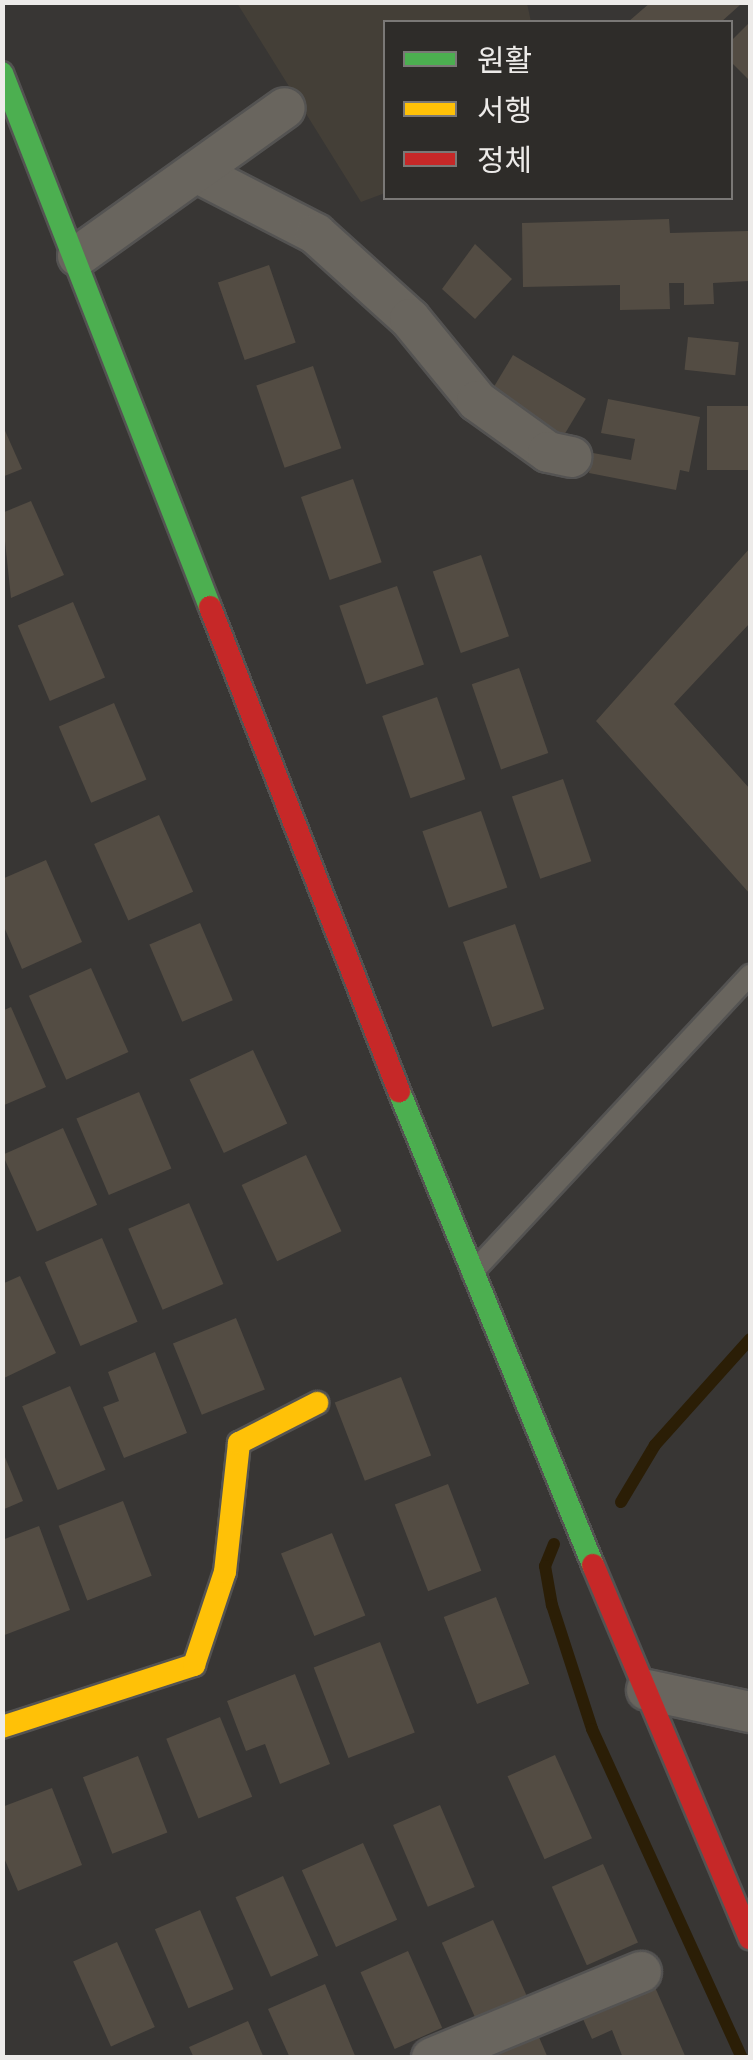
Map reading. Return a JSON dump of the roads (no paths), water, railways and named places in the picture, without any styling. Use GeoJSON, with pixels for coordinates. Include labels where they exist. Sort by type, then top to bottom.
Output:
{"type":"FeatureCollection","features":[{"type":"Feature","properties":{"kind":"street"},"geometry":{"type":"LineString","coordinates":[[2,73],[78,256],[471,1275],[750,1938]]}},
{"type":"Feature","properties":{"kind":"street"},"geometry":{"type":"LineString","coordinates":[[78,256],[286,108]]}},
{"type":"Feature","properties":{"kind":"street"},"geometry":{"type":"LineString","coordinates":[[196,172],[316,234],[410,319],[477,401],[548,452],[571,458]]}},
{"type":"Feature","properties":{"kind":"street"},"geometry":{"type":"LineString","coordinates":[[2,1726],[194,1664],[225,1572],[239,1443],[317,1403]]}},
{"type":"Feature","properties":{"kind":"street"},"geometry":{"type":"LineString","coordinates":[[646,1690],[750,1712]]}},
{"type":"Feature","properties":{"kind":"street"},"geometry":{"type":"LineString","coordinates":[[432,2058],[641,1972]]}},
{"type":"Feature","properties":{"kind":"lane"},"geometry":{"type":"LineString","coordinates":[[471,1275],[750,976]]}},
{"type":"Feature","properties":{"kind":"waterway"},"geometry":{"type":"LineString","coordinates":[[621,1502],[655,1445],[750,1339]]}},
{"type":"Feature","properties":{"kind":"waterway"},"geometry":{"type":"LineString","coordinates":[[554,1544],[545,1566],[552,1605],[592,1729],[742,2058]]}}]}
